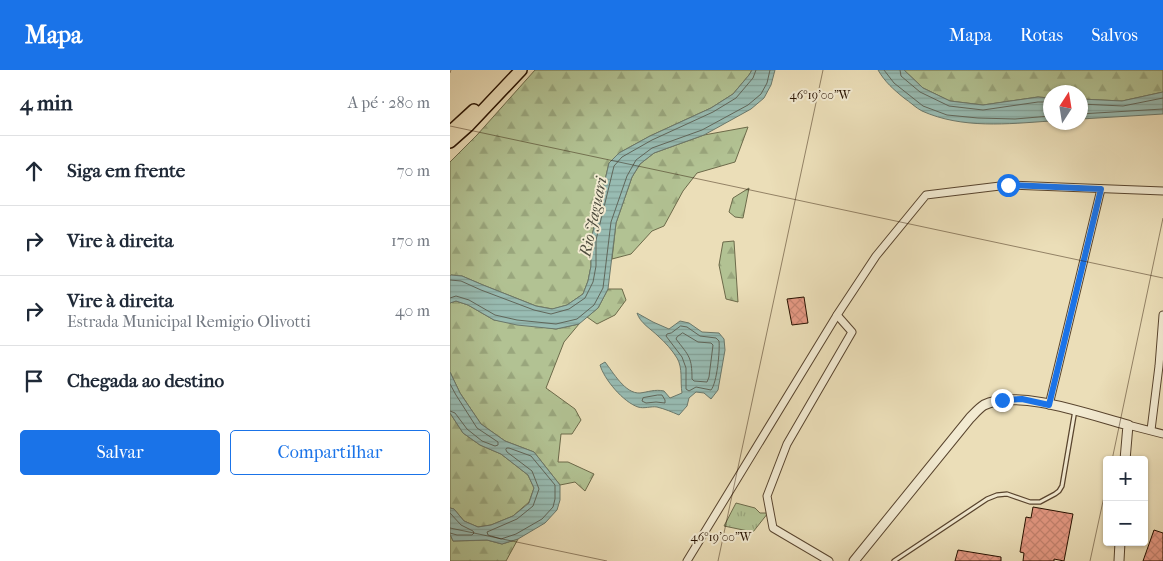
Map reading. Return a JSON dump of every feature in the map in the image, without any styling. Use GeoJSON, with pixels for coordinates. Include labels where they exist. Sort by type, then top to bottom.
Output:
{"type":"FeatureCollection","features":[{"type":"Feature","properties":{"kind":"main road"},"geometry":{"type":"LineString","coordinates":[[450,132],[478,106],[510,70]]}},
{"type":"Feature","properties":{"kind":"main road"},"geometry":{"type":"LineString","coordinates":[[450,142],[468,126],[521,70]]}},
{"type":"Feature","properties":{"kind":"street"},"geometry":{"type":"LineString","coordinates":[[686,561],[837,315],[876,256],[926,195],[1008,185],[1163,191]]}},
{"type":"Feature","properties":{"kind":"street"},"geometry":{"type":"LineString","coordinates":[[1049,405],[1101,189]]}},
{"type":"Feature","properties":{"kind":"street"},"geometry":{"type":"LineString","coordinates":[[829,561],[773,528],[767,496],[787,444],[852,332],[837,315]]}},
{"type":"Feature","properties":{"kind":"street"},"geometry":{"type":"LineString","coordinates":[[1152,430],[1163,316]]}},
{"type":"Feature","properties":{"kind":"street"},"geometry":{"type":"LineString","coordinates":[[854,561],[970,418],[984,406],[1002,400],[1022,399],[1075,410],[1163,434]]}},
{"type":"Feature","properties":{"kind":"street"},"geometry":{"type":"LineString","coordinates":[[1126,456],[1128,425]]}},
{"type":"Feature","properties":{"kind":"street"},"geometry":{"type":"LineString","coordinates":[[1119,561],[1120,546]]}},
{"type":"Feature","properties":{"kind":"lane"},"geometry":{"type":"LineString","coordinates":[[894,561],[987,499],[1007,494],[1030,502],[1040,502],[1059,491],[1062,486],[1075,410]]}},
{"type":"Feature","properties":{"kind":"green space"},"geometry":{"type":"Polygon","coordinates":[[[535,70],[752,70],[733,94],[711,108],[650,136],[619,153],[609,163],[591,240],[591,266],[588,281],[583,294],[567,305],[553,309],[536,306],[462,276],[450,276],[450,162],[477,135],[535,70]]]}},
{"type":"Feature","properties":{"kind":"green space"},"geometry":{"type":"Polygon","coordinates":[[[904,70],[1163,70],[1163,92],[1122,101],[1088,99],[1088,85],[1043,85],[1043,97],[983,105],[950,101],[923,88],[904,70]]]}},
{"type":"Feature","properties":{"kind":"green space"},"geometry":{"type":"Polygon","coordinates":[[[748,127],[735,162],[697,173],[683,191],[664,226],[652,231],[631,254],[612,259],[616,223],[632,177],[640,164],[654,153],[704,135],[748,127]]]}},
{"type":"Feature","properties":{"kind":"green space"},"geometry":{"type":"Polygon","coordinates":[[[749,188],[743,218],[735,217],[729,212],[733,198],[749,188]]]}},
{"type":"Feature","properties":{"kind":"green space"},"geometry":{"type":"Polygon","coordinates":[[[734,241],[738,302],[726,299],[719,265],[723,242],[734,241]]]}},
{"type":"Feature","properties":{"kind":"green space"},"geometry":{"type":"Polygon","coordinates":[[[608,289],[622,289],[626,300],[615,315],[597,324],[587,317],[598,308],[608,289]]]}},
{"type":"Feature","properties":{"kind":"green space"},"geometry":{"type":"Polygon","coordinates":[[[456,301],[468,305],[494,320],[556,329],[579,324],[564,342],[546,388],[575,409],[581,420],[572,434],[561,434],[558,462],[568,462],[594,474],[585,491],[575,482],[560,485],[534,452],[505,441],[481,424],[460,393],[450,372],[450,303],[456,301]]]}},
{"type":"Feature","properties":{"kind":"green space"},"geometry":{"type":"Polygon","coordinates":[[[450,413],[463,433],[480,445],[501,454],[528,475],[534,488],[529,502],[513,516],[491,525],[478,527],[464,521],[454,509],[450,508],[450,413]]]}},
{"type":"Feature","properties":{"kind":"green space"},"geometry":{"type":"Polygon","coordinates":[[[736,503],[755,508],[760,513],[768,513],[753,532],[724,526],[736,503]]]}},
{"type":"Feature","properties":{"kind":"green space"},"geometry":{"type":"Polygon","coordinates":[[[450,534],[453,541],[487,540],[502,544],[518,539],[506,561],[450,561],[450,534]]]}},
{"type":"Feature","properties":{"kind":"water"},"geometry":{"type":"Polygon","coordinates":[[[752,70],[775,70],[771,85],[764,98],[751,109],[704,135],[654,153],[640,164],[632,177],[616,223],[608,289],[598,308],[579,324],[556,329],[517,325],[494,320],[468,305],[456,301],[450,303],[451,275],[462,276],[536,306],[552,309],[567,305],[583,294],[591,266],[591,240],[609,163],[619,153],[650,136],[711,108],[733,94],[752,70]]]}},
{"type":"Feature","properties":{"kind":"water"},"geometry":{"type":"Polygon","coordinates":[[[878,70],[904,70],[923,88],[950,101],[983,105],[1043,97],[1043,121],[985,124],[953,121],[937,117],[920,110],[883,78],[878,70]]]}},
{"type":"Feature","properties":{"kind":"water"},"geometry":{"type":"Polygon","coordinates":[[[1163,92],[1163,114],[1088,119],[1088,99],[1122,101],[1163,92]]]}},
{"type":"Feature","properties":{"kind":"water"},"geometry":{"type":"Polygon","coordinates":[[[637,313],[669,329],[680,321],[689,323],[702,332],[719,333],[724,339],[725,350],[718,390],[711,399],[704,393],[696,392],[689,398],[687,406],[679,415],[657,407],[638,407],[626,400],[615,389],[602,371],[600,365],[605,362],[620,382],[629,390],[640,393],[661,390],[670,398],[682,393],[681,370],[677,358],[666,343],[643,323],[637,313]]]}},
{"type":"Feature","properties":{"kind":"water"},"geometry":{"type":"Polygon","coordinates":[[[450,372],[460,393],[481,424],[505,441],[534,452],[560,485],[560,500],[557,510],[545,523],[518,539],[502,544],[487,540],[453,541],[450,534],[450,508],[454,509],[464,521],[478,527],[491,525],[513,516],[529,503],[534,488],[528,475],[501,454],[480,445],[463,433],[450,413],[450,372]]]}},
{"type":"Feature","properties":{"kind":"building"},"geometry":{"type":"Polygon","coordinates":[[[804,297],[808,323],[792,325],[787,299],[804,297]]]}},
{"type":"Feature","properties":{"kind":"building"},"geometry":{"type":"Polygon","coordinates":[[[1033,507],[1073,514],[1064,561],[1054,559],[1054,561],[1023,561],[1024,553],[1020,552],[1026,517],[1031,518],[1033,507]]]}},
{"type":"Feature","properties":{"kind":"building"},"geometry":{"type":"Polygon","coordinates":[[[1154,530],[1163,533],[1163,561],[1143,561],[1154,530]]]}},
{"type":"Feature","properties":{"kind":"building"},"geometry":{"type":"Polygon","coordinates":[[[958,550],[1001,557],[1001,561],[955,561],[958,550]]]}},
{"type":"Feature","properties":{"kind":"route"},"geometry":{"type":"LineString","coordinates":[[1002,400],[1022,399],[1049,405],[1101,189],[1008,185]]}},
{"type":"Feature","properties":{"kind":"water label","name":"Rio Jaguari"},"geometry":{"type":"Point","coordinates":[593,217]}}]}
